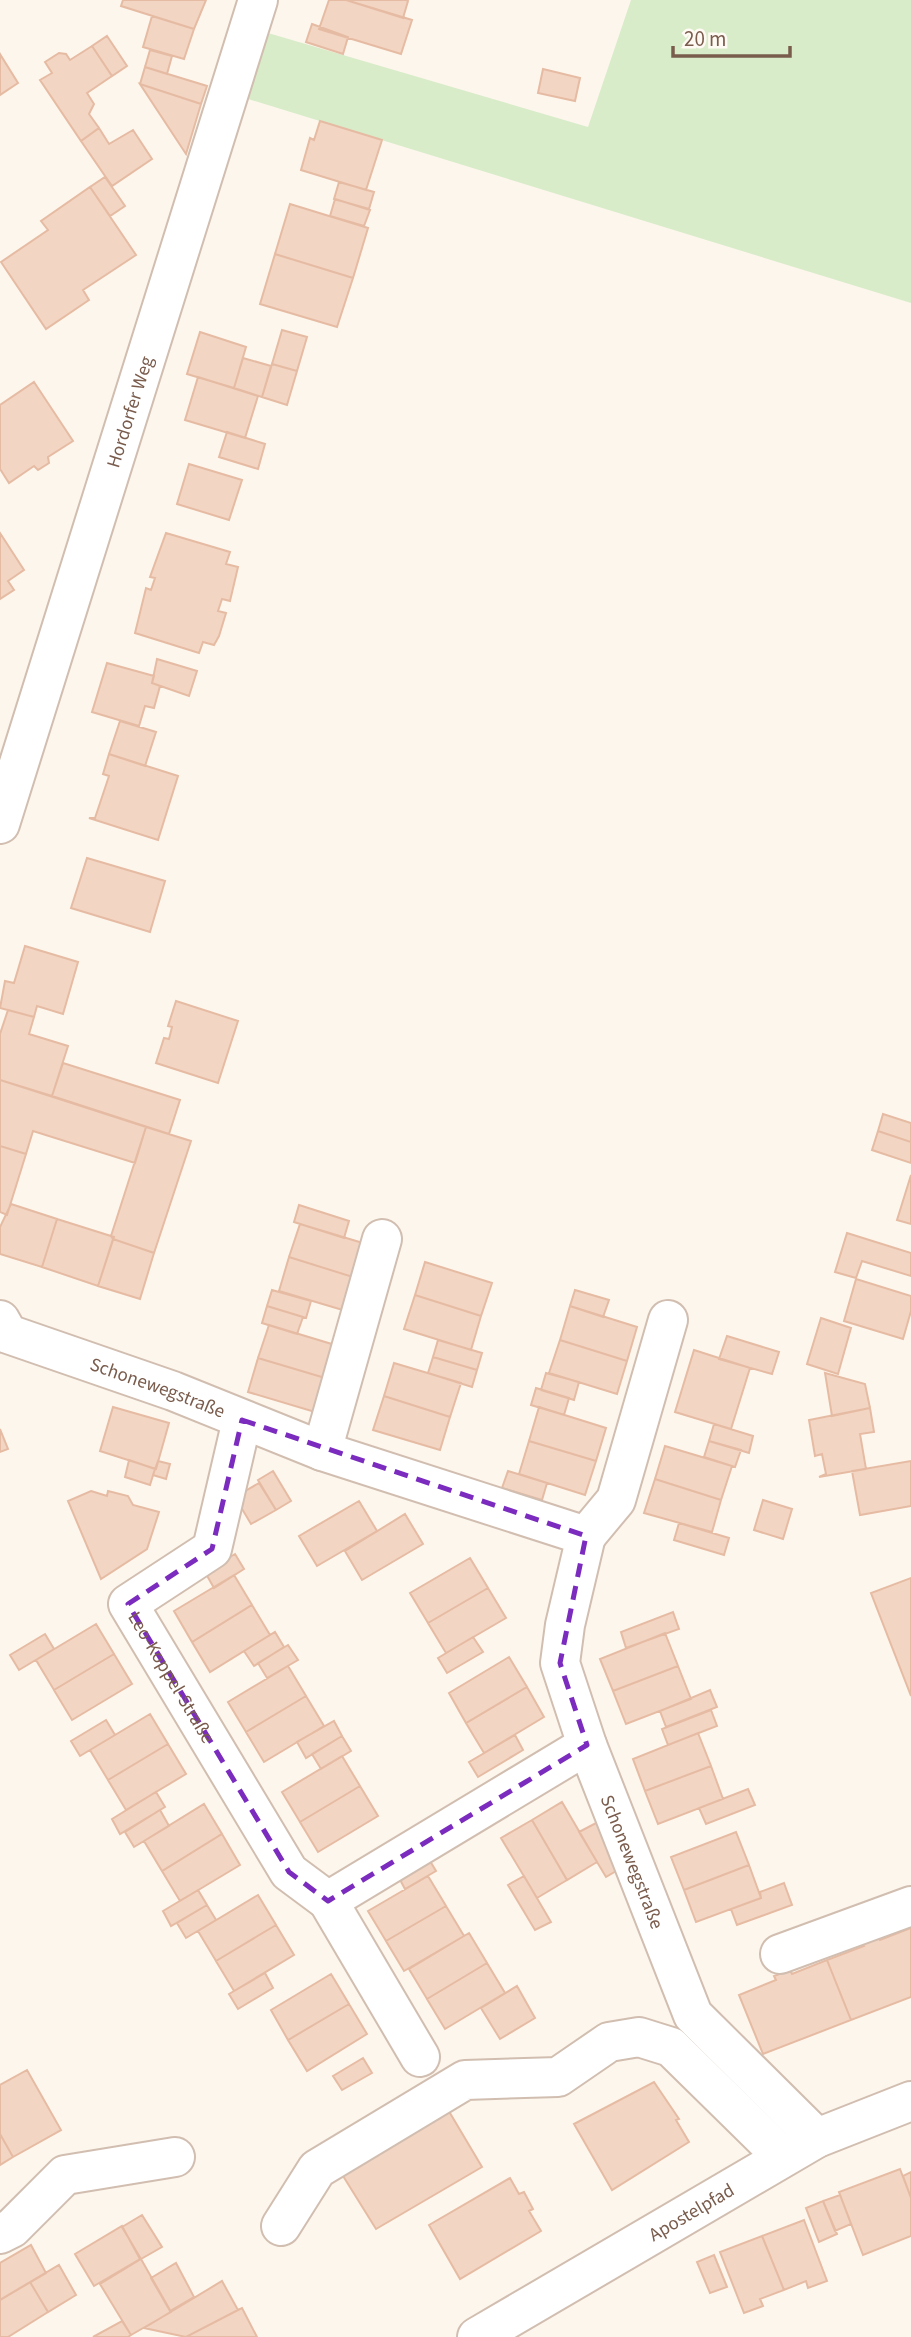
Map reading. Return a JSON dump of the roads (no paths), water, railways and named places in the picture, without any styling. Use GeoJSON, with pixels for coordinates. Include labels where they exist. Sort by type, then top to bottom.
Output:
{"type":"FeatureCollection","features":[{"type":"Feature","properties":{"kind":"street","name":"Hordorfer Weg"},"geometry":{"type":"LineString","coordinates":[[0,824],[258,0]]}},
{"type":"Feature","properties":{"kind":"street"},"geometry":{"type":"LineString","coordinates":[[322,1451],[382,1239]]}},
{"type":"Feature","properties":{"kind":"street","name":"Schonewegstraße"},"geometry":{"type":"LineString","coordinates":[[0,1320],[9,1334],[173,1391],[322,1451],[586,1536]]}},
{"type":"Feature","properties":{"kind":"street","name":"Schonewegstraße"},"geometry":{"type":"LineString","coordinates":[[668,1320],[616,1500],[586,1536],[565,1625],[560,1663],[587,1745],[693,2015],[817,2138]]}},
{"type":"Feature","properties":{"kind":"street","name":"Leo-Koppel-Straße"},"geometry":{"type":"LineString","coordinates":[[242,1420],[212,1549],[128,1604],[289,1872],[328,1901],[420,2057]]}},
{"type":"Feature","properties":{"kind":"street"},"geometry":{"type":"LineString","coordinates":[[328,1901],[587,1745]]}},
{"type":"Feature","properties":{"kind":"street"},"geometry":{"type":"LineString","coordinates":[[780,1954],[911,1906]]}},
{"type":"Feature","properties":{"kind":"street"},"geometry":{"type":"LineString","coordinates":[[281,2226],[317,2169],[465,2080],[558,2077],[609,2042],[639,2037],[671,2047],[783,2157]]}},
{"type":"Feature","properties":{"kind":"street","name":"Apostelpfad"},"geometry":{"type":"LineString","coordinates":[[477,2337],[817,2138],[911,2101]]}},
{"type":"Feature","properties":{"kind":"street"},"geometry":{"type":"LineString","coordinates":[[0,2234],[12,2228],[65,2175],[175,2157]]}}]}
